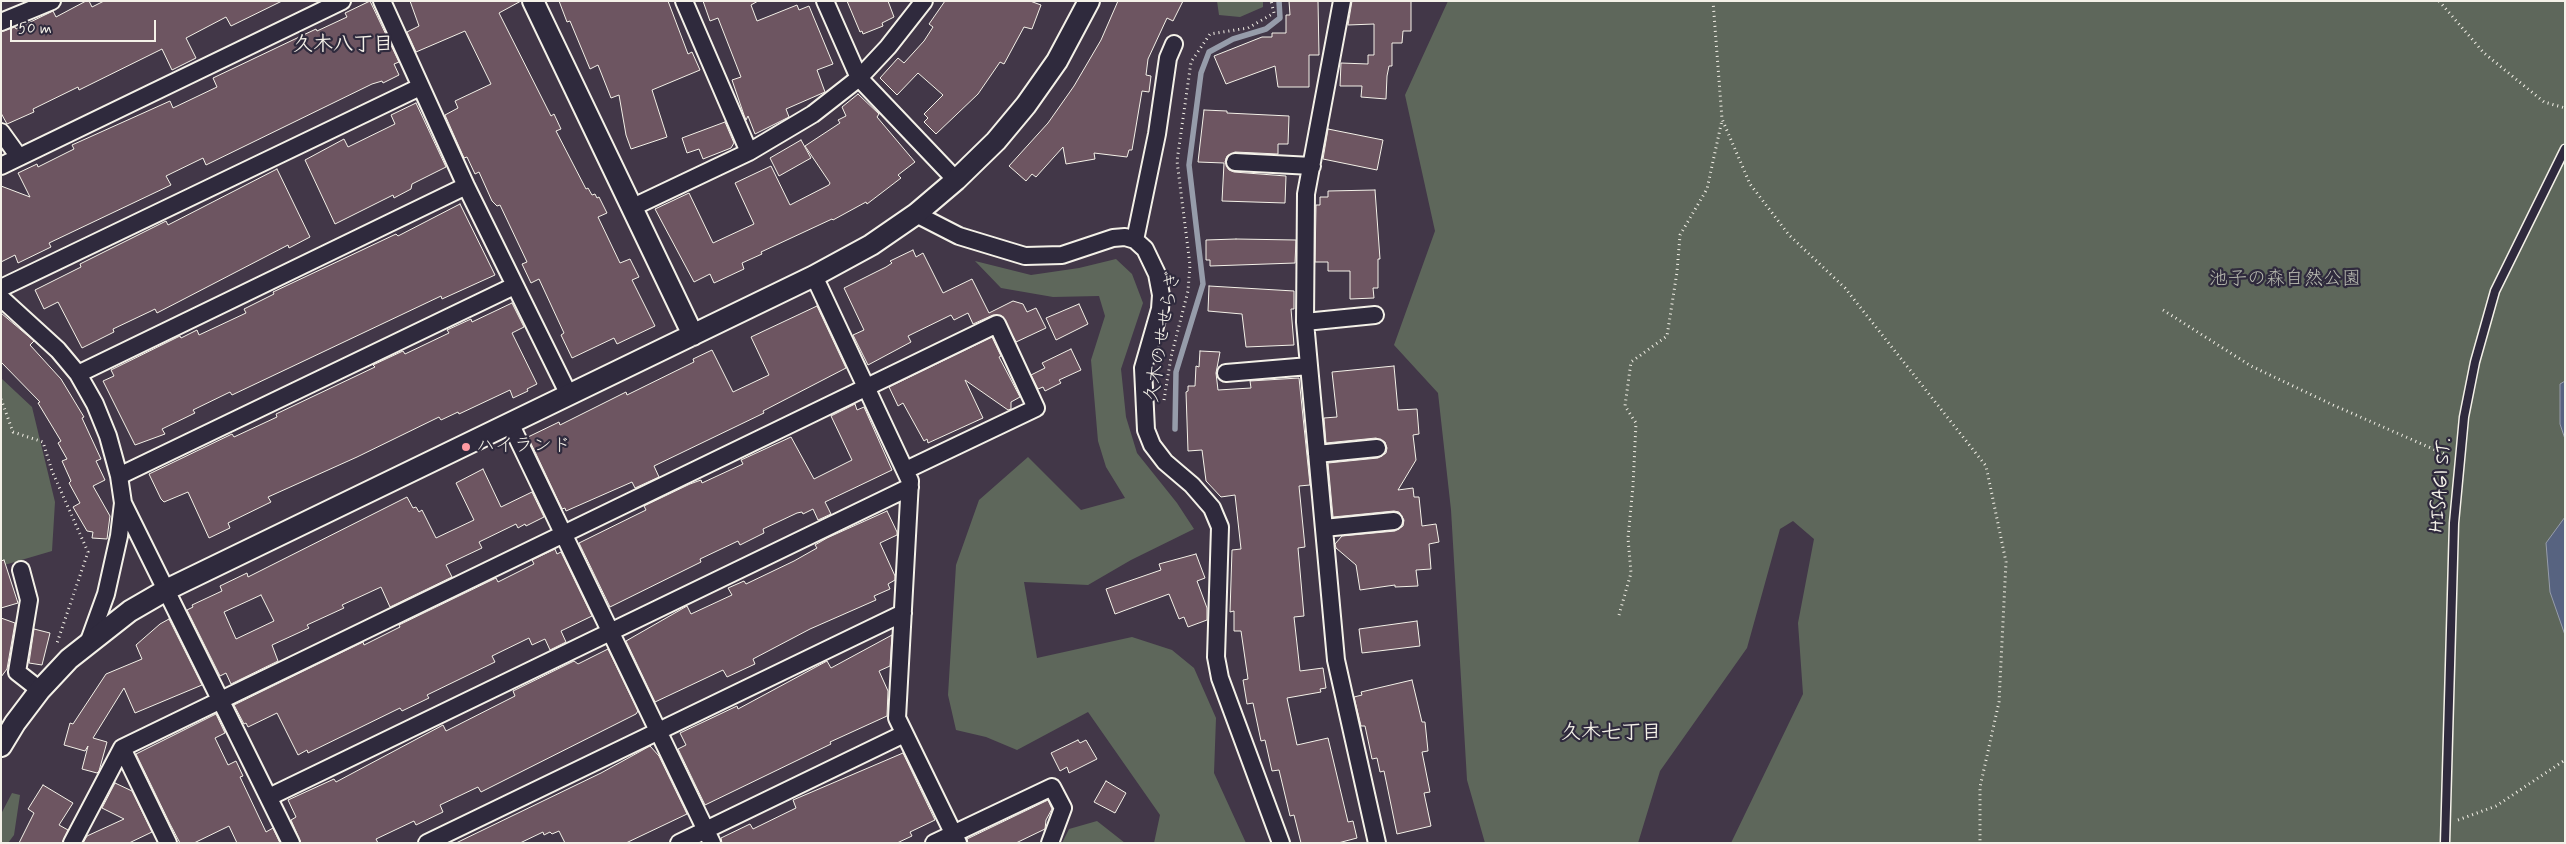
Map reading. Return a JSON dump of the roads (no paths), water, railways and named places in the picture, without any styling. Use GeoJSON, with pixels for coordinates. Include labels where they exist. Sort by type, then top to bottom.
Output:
{"type":"FeatureCollection","features":[{"type":"Feature","properties":{"kind":"street"},"geometry":{"type":"LineString","coordinates":[[1,22],[52,1]]}},
{"type":"Feature","properties":{"kind":"street"},"geometry":{"type":"LineString","coordinates":[[1,166],[342,1]]}},
{"type":"Feature","properties":{"kind":"street"},"geometry":{"type":"LineString","coordinates":[[382,1],[466,186],[569,395]]}},
{"type":"Feature","properties":{"kind":"street"},"geometry":{"type":"LineString","coordinates":[[533,1],[693,335]]}},
{"type":"Feature","properties":{"kind":"street"},"geometry":{"type":"LineString","coordinates":[[684,1],[750,152]]}},
{"type":"Feature","properties":{"kind":"street"},"geometry":{"type":"LineString","coordinates":[[825,1],[859,78],[956,180]]}},
{"type":"Feature","properties":{"kind":"street"},"geometry":{"type":"LineString","coordinates":[[631,208],[750,152],[813,114],[859,78],[894,41],[924,1]]}},
{"type":"Feature","properties":{"kind":"street"},"geometry":{"type":"LineString","coordinates":[[1,746],[15,723],[40,690],[89,641],[130,611],[168,589],[814,276],[871,245],[916,214],[956,180],[996,141],[1026,105],[1057,61],[1089,1]]}},
{"type":"Feature","properties":{"kind":"street"},"geometry":{"type":"LineString","coordinates":[[1342,1],[1306,194],[1305,322],[1336,660],[1377,843]]}},
{"type":"Feature","properties":{"kind":"street"},"geometry":{"type":"LineString","coordinates":[[1135,240],[1157,134],[1168,58],[1174,44]]}},
{"type":"Feature","properties":{"kind":"street"},"geometry":{"type":"LineString","coordinates":[[1,288],[420,87]]}},
{"type":"Feature","properties":{"kind":"street"},"geometry":{"type":"LineString","coordinates":[[1,132],[19,157]]}},
{"type":"Feature","properties":{"kind":"street"},"geometry":{"type":"LineString","coordinates":[[1235,162],[1312,166]]}},
{"type":"Feature","properties":{"kind":"street"},"geometry":{"type":"LineString","coordinates":[[78,374],[466,186]]}},
{"type":"Feature","properties":{"kind":"street"},"geometry":{"type":"LineString","coordinates":[[916,214],[959,236],[990,247],[1025,256],[1062,255],[1113,238],[1125,237],[1135,240],[1145,249],[1157,274],[1161,295],[1160,309],[1143,368],[1146,430],[1152,445],[1165,462],[1192,485],[1212,508],[1220,527],[1217,664],[1220,678],[1281,843]]}},
{"type":"Feature","properties":{"kind":"street"},"geometry":{"type":"LineString","coordinates":[[814,276],[906,470],[910,487],[897,718],[956,838]]}},
{"type":"Feature","properties":{"kind":"street"},"geometry":{"type":"LineString","coordinates":[[119,476],[514,286]]}},
{"type":"Feature","properties":{"kind":"street"},"geometry":{"type":"LineString","coordinates":[[1,298],[58,350],[78,374],[95,404],[119,476],[123,503],[106,594],[89,641]]}},
{"type":"Feature","properties":{"kind":"street"},"geometry":{"type":"LineString","coordinates":[[1305,322],[1375,316]]}},
{"type":"Feature","properties":{"kind":"street"},"geometry":{"type":"LineString","coordinates":[[72,843],[122,748],[997,324],[1036,408],[906,470]]}},
{"type":"Feature","properties":{"kind":"street"},"geometry":{"type":"LineString","coordinates":[[1226,373],[1309,366]]}},
{"type":"Feature","properties":{"kind":"street"},"geometry":{"type":"LineString","coordinates":[[510,423],[709,836]]}},
{"type":"Feature","properties":{"kind":"street"},"geometry":{"type":"LineString","coordinates":[[1317,454],[1378,448]]}},
{"type":"Feature","properties":{"kind":"street"},"geometry":{"type":"LineString","coordinates":[[269,797],[910,487]]}},
{"type":"Feature","properties":{"kind":"street"},"geometry":{"type":"LineString","coordinates":[[123,503],[168,589],[291,843]]}},
{"type":"Feature","properties":{"kind":"street"},"geometry":{"type":"LineString","coordinates":[[1324,528],[1394,521]]}},
{"type":"Feature","properties":{"kind":"street"},"geometry":{"type":"LineString","coordinates":[[21,570],[29,600],[17,672],[40,690]]}},
{"type":"Feature","properties":{"kind":"street"},"geometry":{"type":"LineString","coordinates":[[426,843],[903,613]]}},
{"type":"Feature","properties":{"kind":"street"},"geometry":{"type":"LineString","coordinates":[[679,843],[709,836],[904,734]]}},
{"type":"Feature","properties":{"kind":"street"},"geometry":{"type":"LineString","coordinates":[[122,748],[168,843]]}},
{"type":"Feature","properties":{"kind":"street"},"geometry":{"type":"LineString","coordinates":[[934,843],[956,838],[1052,787],[1064,808],[1050,843]]}},
{"type":"Feature","properties":{"kind":"lane","name":"HISAGI ST."},"geometry":{"type":"LineString","coordinates":[[2444,843],[2454,523],[2464,417],[2475,362],[2495,291],[2565,149]]}},
{"type":"Feature","properties":{"kind":"water"},"geometry":{"type":"Polygon","coordinates":[[[2565,381],[2565,439],[2560,424],[2560,384],[2565,381]]]}},
{"type":"Feature","properties":{"kind":"water"},"geometry":{"type":"Polygon","coordinates":[[[2565,517],[2565,635],[2550,592],[2546,543],[2565,517]]]}},
{"type":"Feature","properties":{"kind":"waterway"},"geometry":{"type":"LineString","coordinates":[[1175,429],[1176,372],[1203,284],[1189,165],[1201,73],[1209,52],[1233,39],[1266,29],[1280,18],[1279,1]]}},
{"type":"Feature","properties":{"kind":"place","name":"ハイランド"},"geometry":{"type":"Point","coordinates":[466,447]}},
{"type":"Feature","properties":{"kind":"district","name":"久木八丁目"},"geometry":{"type":"Point","coordinates":[343,46]}},
{"type":"Feature","properties":{"kind":"district","name":"久木七丁目"},"geometry":{"type":"Point","coordinates":[1611,734]}},
{"type":"Feature","properties":{"kind":"park label","name":"池子の森自然公園"},"geometry":{"type":"Point","coordinates":[2285,280]}}]}
